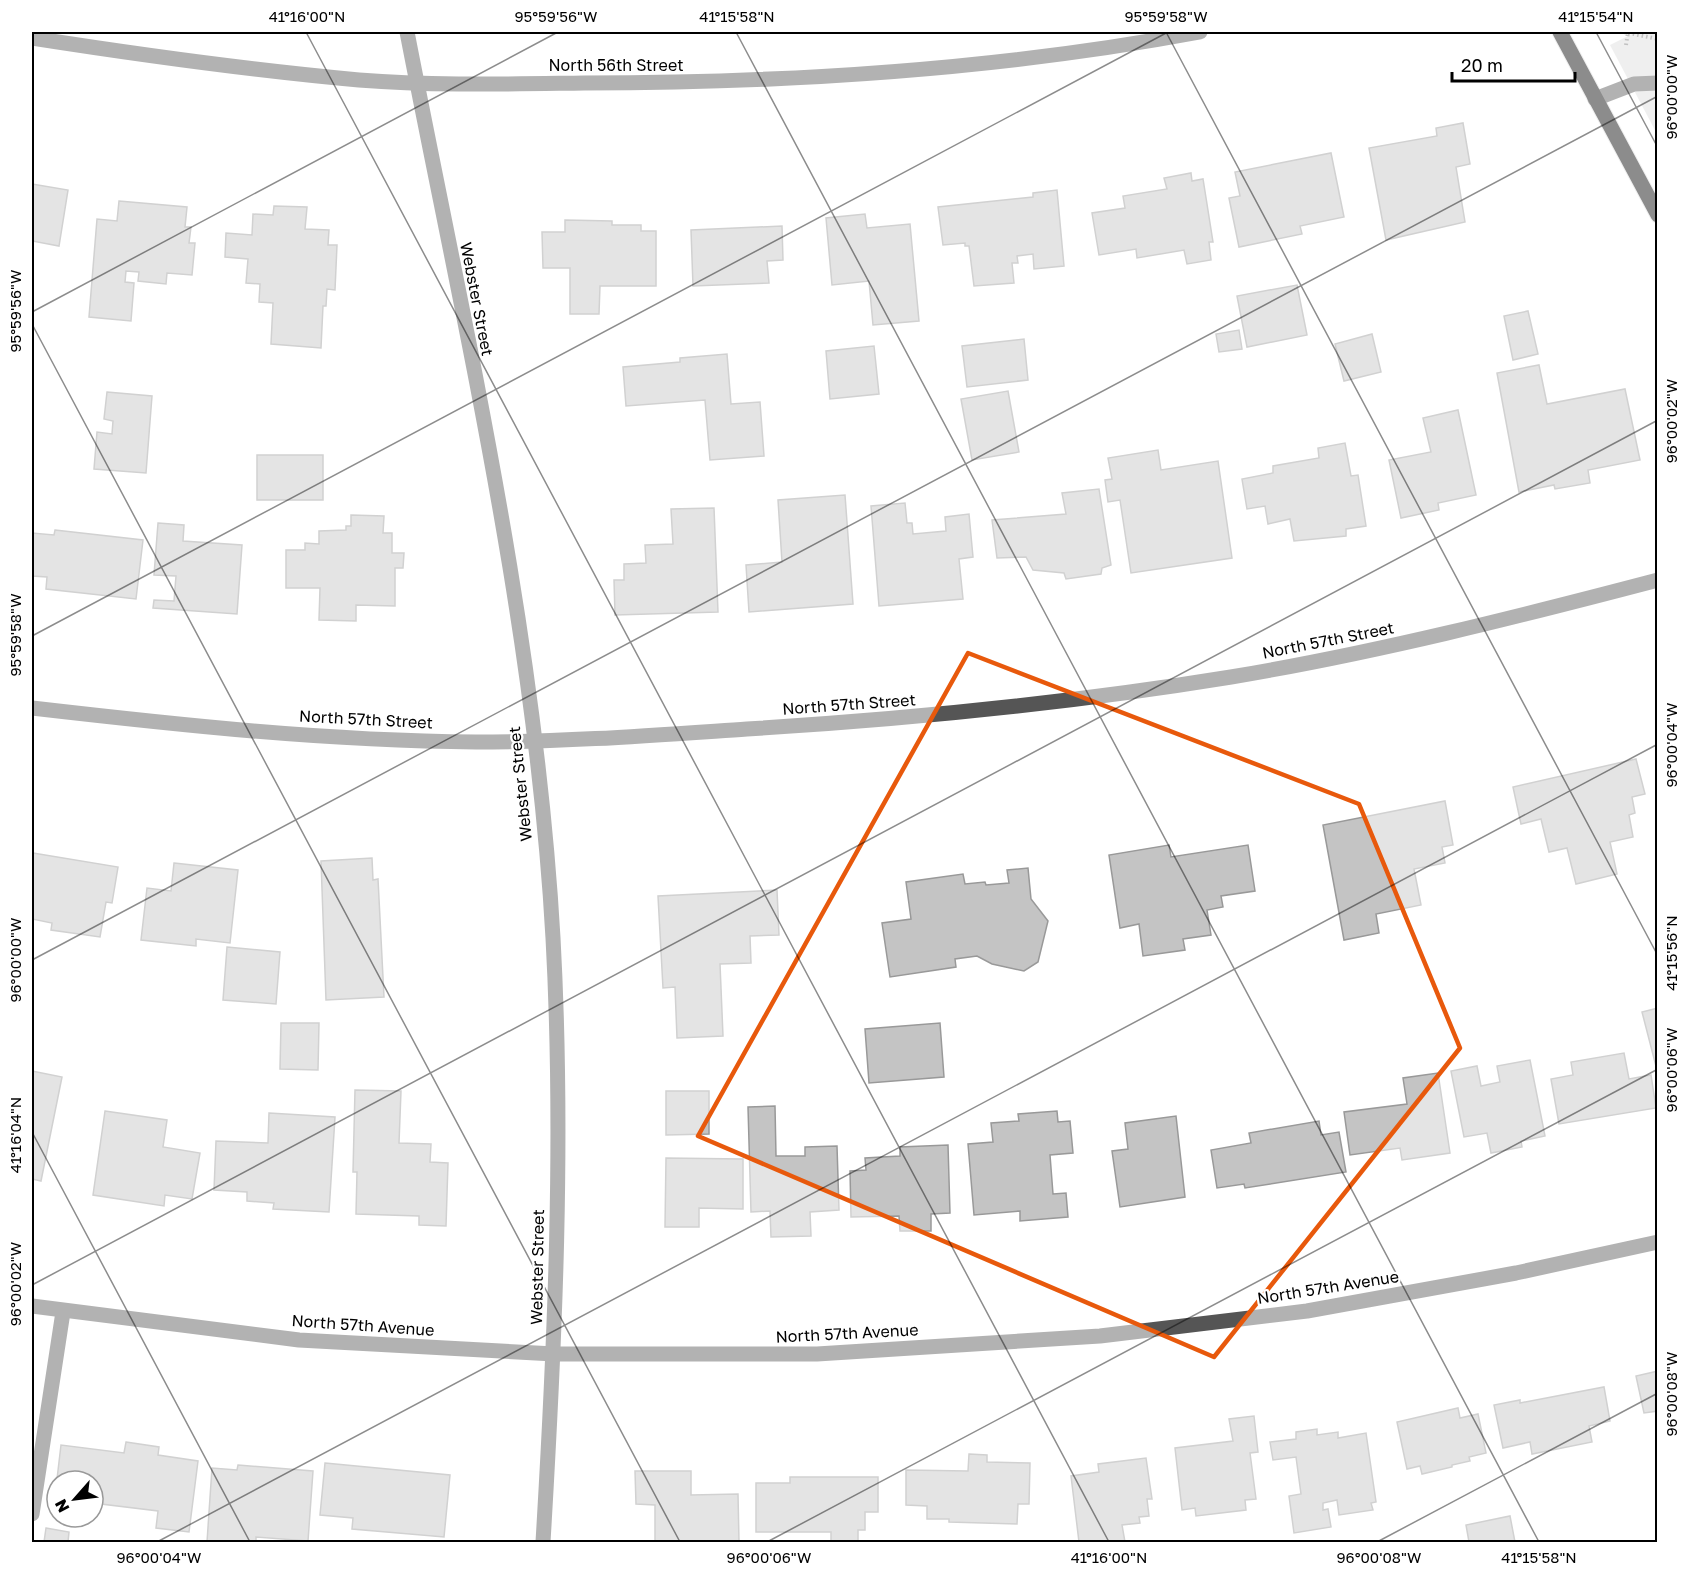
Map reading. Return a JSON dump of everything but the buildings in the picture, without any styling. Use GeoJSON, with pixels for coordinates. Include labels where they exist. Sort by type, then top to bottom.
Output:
{"type":"FeatureCollection","features":[{"type":"Feature","properties":{"kind":"main road"},"geometry":{"type":"LineString","coordinates":[[1560,32],[1658,215]]}},
{"type":"Feature","properties":{"kind":"street","name":"Webster Street"},"geometry":{"type":"LineString","coordinates":[[407,32],[501,520],[534,739],[552,935],[558,1068],[554,1354],[543,1542]]}},
{"type":"Feature","properties":{"kind":"street","name":"North 56th Street"},"geometry":{"type":"LineString","coordinates":[[32,38],[185,62],[361,80],[682,83],[814,78],[945,68],[1039,57],[1200,32]]}},
{"type":"Feature","properties":{"kind":"street"},"geometry":{"type":"LineString","coordinates":[[1595,99],[1634,84],[1658,83]]}},
{"type":"Feature","properties":{"kind":"street","name":"North 57th Street"},"geometry":{"type":"LineString","coordinates":[[32,708],[179,726],[475,742],[534,739],[592,740],[877,721],[1069,701],[1234,677],[1367,651],[1512,618],[1658,580]]}},
{"type":"Feature","properties":{"kind":"street","name":"North 57th Avenue"},"geometry":{"type":"LineString","coordinates":[[32,1306],[63,1312],[299,1340],[554,1354],[817,1354],[1100,1336],[1306,1311],[1516,1273],[1658,1242]]}},
{"type":"Feature","properties":{"kind":"street"},"geometry":{"type":"LineString","coordinates":[[32,1514],[63,1312]]}},
{"type":"Feature","properties":{"kind":"path"},"geometry":{"type":"LineString","coordinates":[[1626,45],[1626,32],[1658,39]]}},
{"type":"Feature","properties":{"kind":"highlighted area"},"geometry":{"type":"Polygon","coordinates":[[[968,653],[1359,804],[1460,1048],[1214,1357],[698,1136],[968,653]]]}},
{"type":"Feature","properties":{"kind":"shaded area"},"geometry":{"type":"Polygon","coordinates":[[[1636,32],[1657,32],[1657,134],[1610,45],[1636,32]]]}}]}
